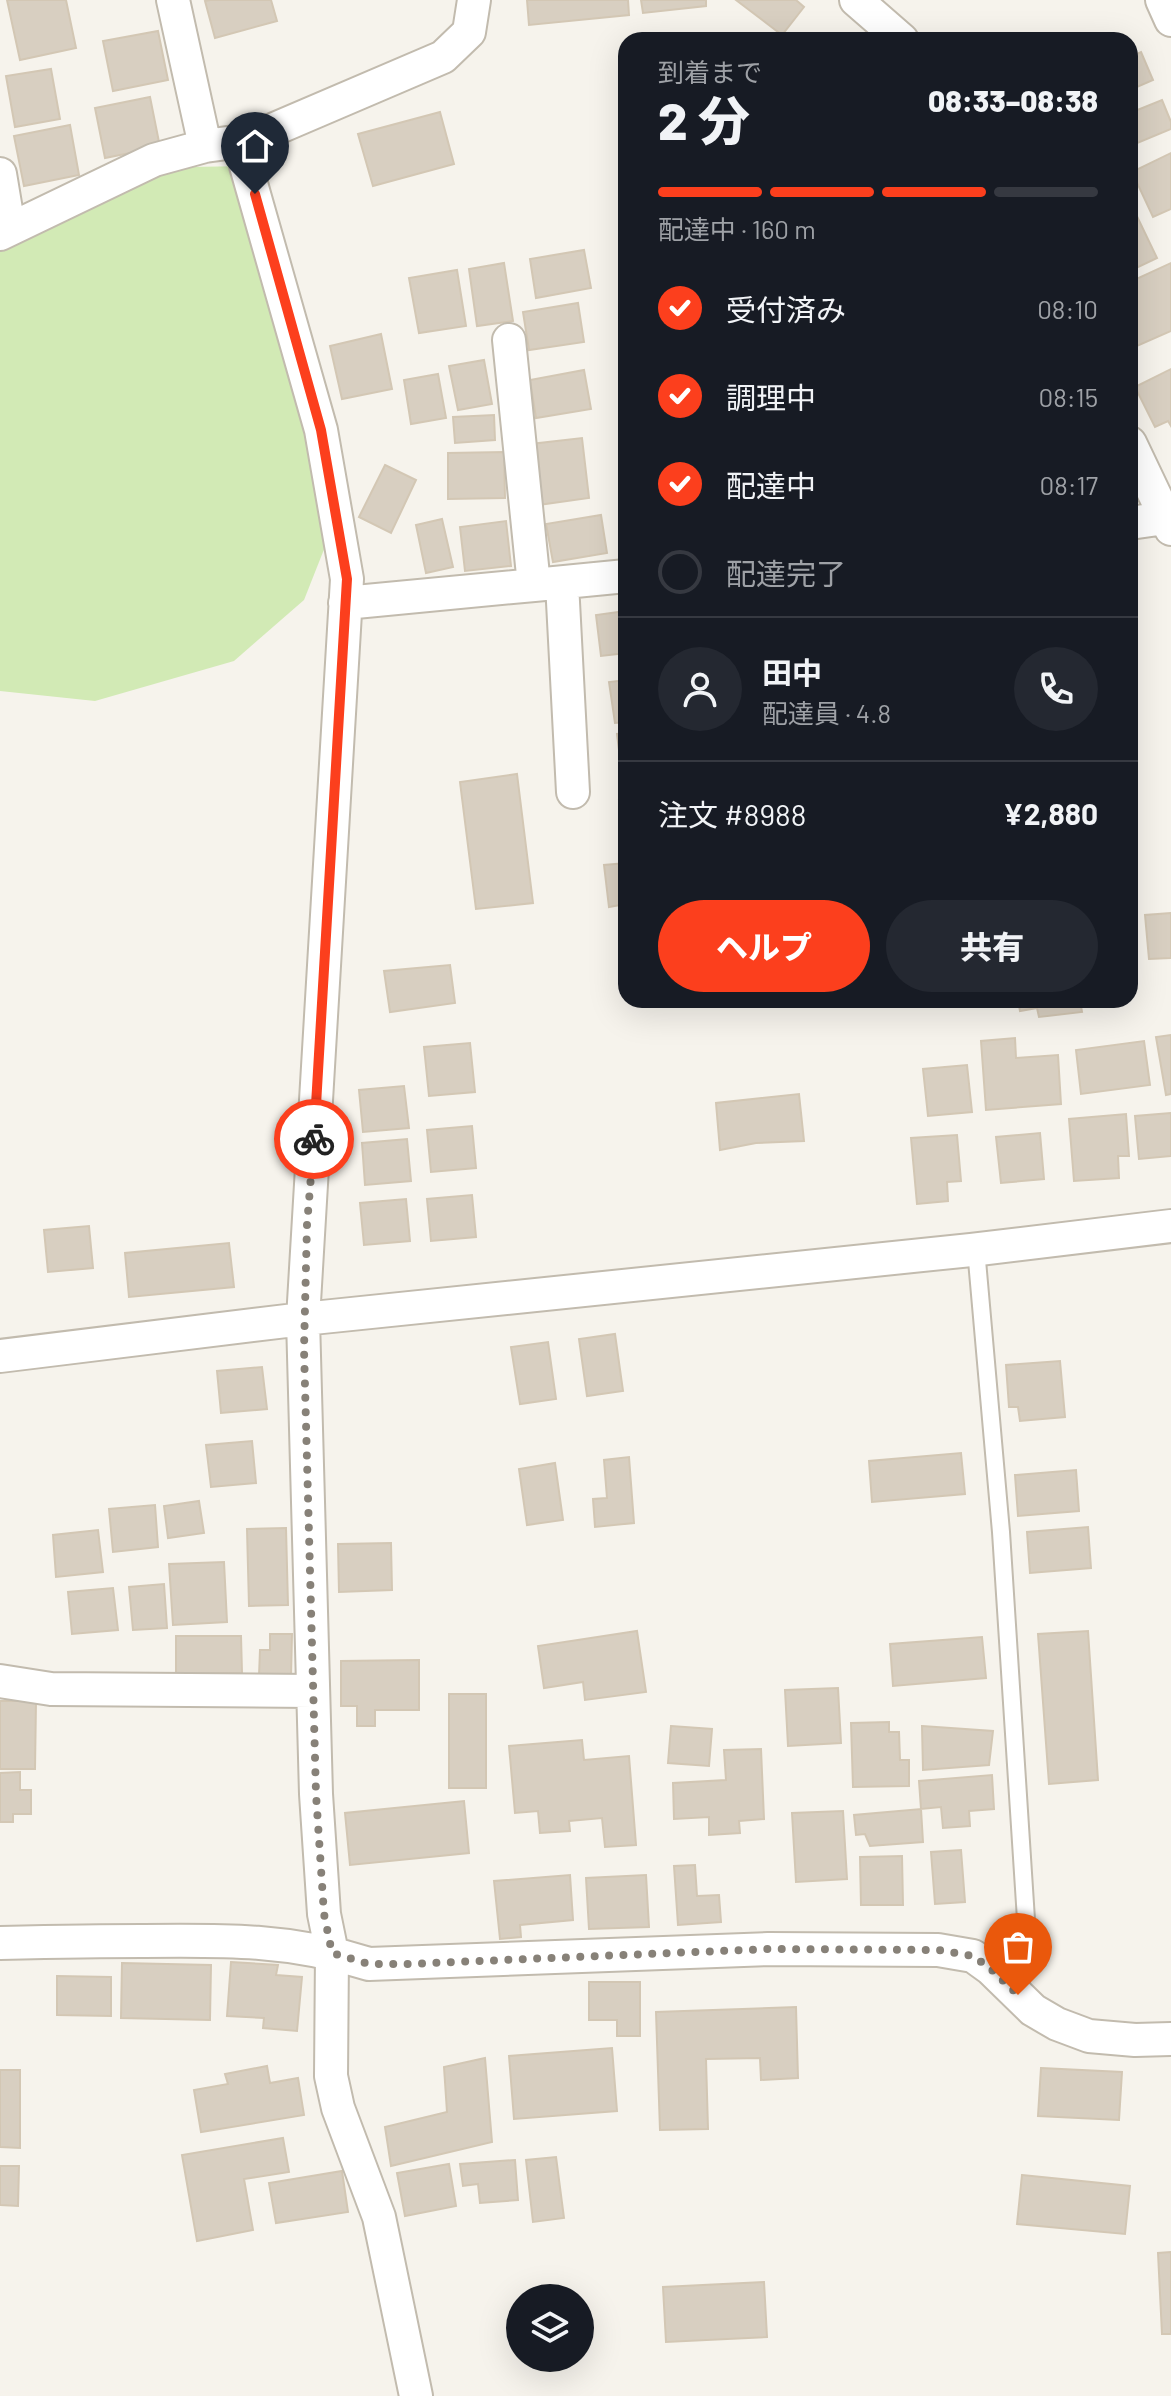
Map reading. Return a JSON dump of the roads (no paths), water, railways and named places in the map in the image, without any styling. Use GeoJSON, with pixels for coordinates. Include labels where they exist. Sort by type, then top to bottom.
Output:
{"type":"FeatureCollection","features":[{"type":"Feature","properties":{"kind":"street"},"geometry":{"type":"LineString","coordinates":[[173,0],[205,146]]}},
{"type":"Feature","properties":{"kind":"street"},"geometry":{"type":"LineString","coordinates":[[0,174],[5,231],[154,160],[205,146],[249,140],[443,57],[469,32],[474,0]]}},
{"type":"Feature","properties":{"kind":"street"},"geometry":{"type":"LineString","coordinates":[[856,0],[893,32]]}},
{"type":"Feature","properties":{"kind":"street"},"geometry":{"type":"LineString","coordinates":[[1162,0],[1171,20]]}},
{"type":"Feature","properties":{"kind":"street"},"geometry":{"type":"LineString","coordinates":[[249,140],[246,166],[321,430],[347,579],[303,1319],[316,1794],[324,1914],[332,1953],[331,2076],[338,2108],[379,2217],[416,2396]]}},
{"type":"Feature","properties":{"kind":"street"},"geometry":{"type":"LineString","coordinates":[[509,340],[548,584],[573,792]]}},
{"type":"Feature","properties":{"kind":"street"},"geometry":{"type":"LineString","coordinates":[[1138,459],[1170,522],[1138,523]]}},
{"type":"Feature","properties":{"kind":"street"},"geometry":{"type":"LineString","coordinates":[[345,603],[618,577]]}},
{"type":"Feature","properties":{"kind":"street"},"geometry":{"type":"LineString","coordinates":[[0,1356],[303,1319],[1171,1226]]}},
{"type":"Feature","properties":{"kind":"street"},"geometry":{"type":"LineString","coordinates":[[0,1681],[51,1689],[313,1691]]}},
{"type":"Feature","properties":{"kind":"street"},"geometry":{"type":"LineString","coordinates":[[0,1943],[231,1939],[280,1943],[369,1964],[768,1949],[938,1950],[973,1956],[1033,2010],[1057,2024],[1089,2036],[1171,2039]]}},
{"type":"Feature","properties":{"kind":"lane"},"geometry":{"type":"LineString","coordinates":[[976,1249],[997,1485],[1022,1835],[1027,1951],[1018,1995]]}}]}
